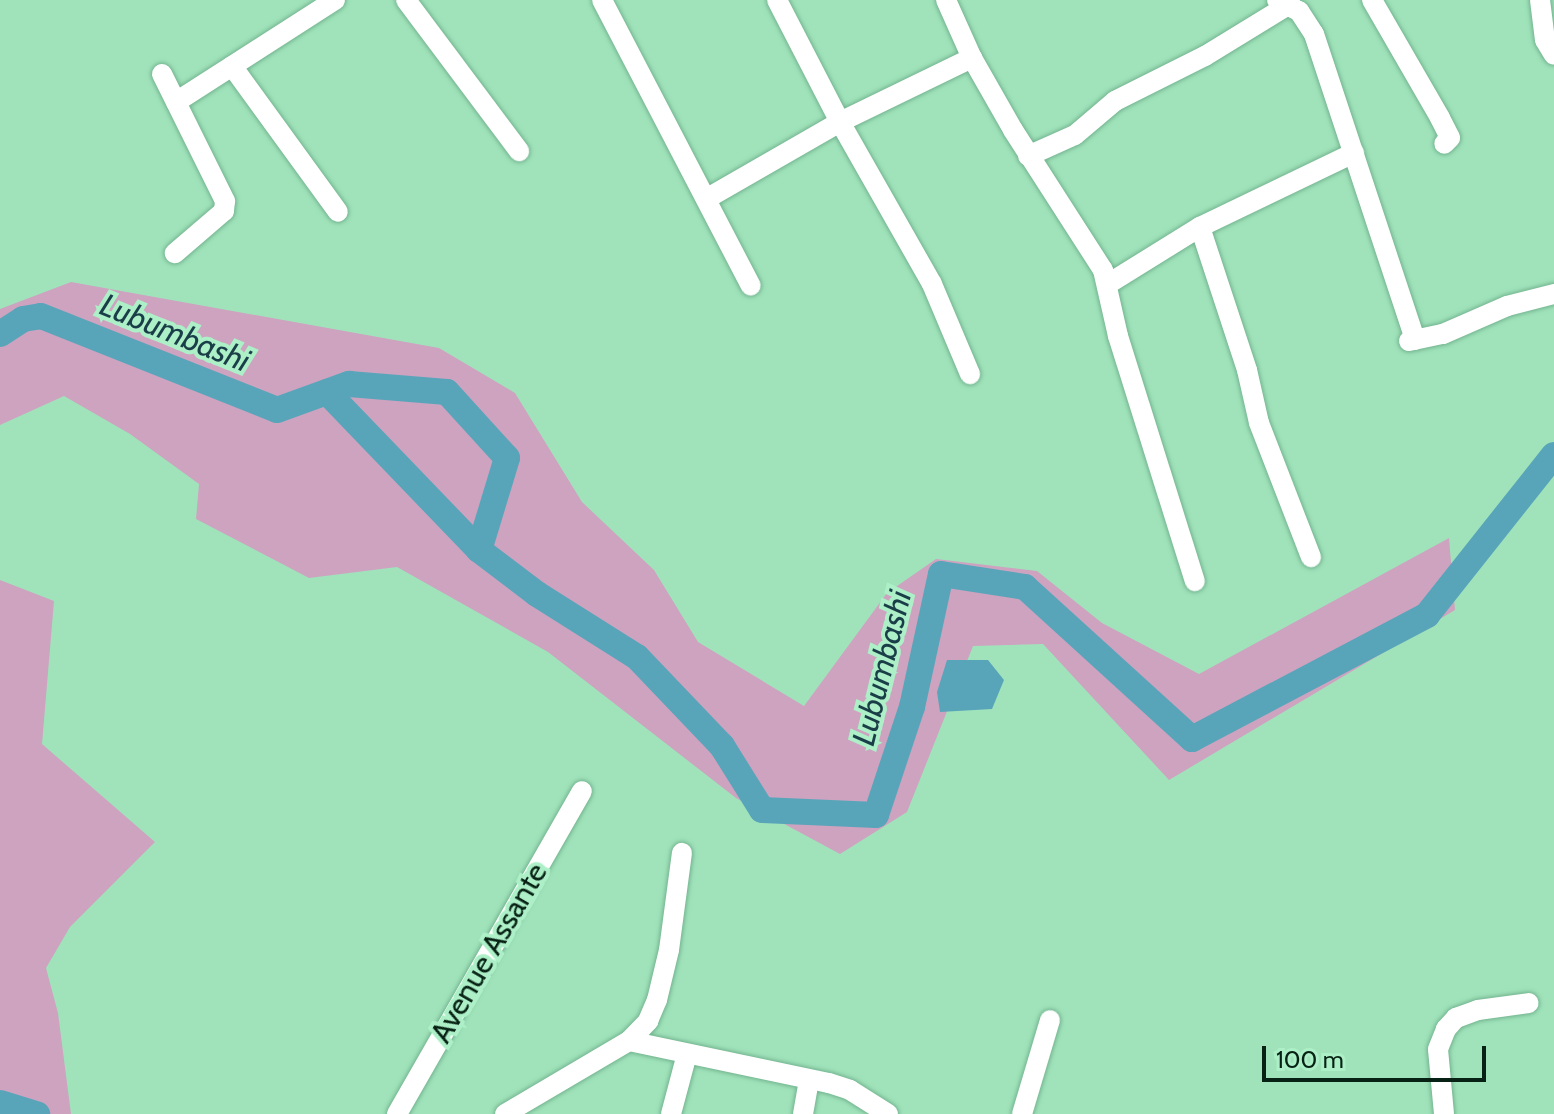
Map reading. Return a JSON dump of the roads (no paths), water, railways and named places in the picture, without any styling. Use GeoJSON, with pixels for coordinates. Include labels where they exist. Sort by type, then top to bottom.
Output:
{"type":"FeatureCollection","features":[{"type":"Feature","properties":{"kind":"street"},"geometry":{"type":"LineString","coordinates":[[176,102],[335,0]]}},
{"type":"Feature","properties":{"kind":"street"},"geometry":{"type":"LineString","coordinates":[[406,0],[519,151]]}},
{"type":"Feature","properties":{"kind":"street"},"geometry":{"type":"LineString","coordinates":[[602,0],[751,286]]}},
{"type":"Feature","properties":{"kind":"street"},"geometry":{"type":"LineString","coordinates":[[777,0],[840,122],[932,284],[970,374]]}},
{"type":"Feature","properties":{"kind":"street"},"geometry":{"type":"LineString","coordinates":[[946,0],[972,58],[1028,156],[1094,250],[1108,284],[1118,336],[1195,581]]}},
{"type":"Feature","properties":{"kind":"street"},"geometry":{"type":"LineString","coordinates":[[1372,0],[1440,118],[1450,138],[1444,144]]}},
{"type":"Feature","properties":{"kind":"street"},"geometry":{"type":"LineString","coordinates":[[1540,0],[1545,40],[1554,55]]}},
{"type":"Feature","properties":{"kind":"street"},"geometry":{"type":"LineString","coordinates":[[1028,156],[1075,135],[1115,101],[1205,56],[1283,2],[1306,19],[1314,34],[1412,340],[1443,334],[1507,306],[1554,294]]}},
{"type":"Feature","properties":{"kind":"street"},"geometry":{"type":"LineString","coordinates":[[706,199],[840,122],[972,58]]}},
{"type":"Feature","properties":{"kind":"street"},"geometry":{"type":"LineString","coordinates":[[232,66],[338,212]]}},
{"type":"Feature","properties":{"kind":"street"},"geometry":{"type":"LineString","coordinates":[[162,74],[225,201],[224,211],[175,253]]}},
{"type":"Feature","properties":{"kind":"street"},"geometry":{"type":"LineString","coordinates":[[1108,284],[1200,227],[1354,153]]}},
{"type":"Feature","properties":{"kind":"street"},"geometry":{"type":"LineString","coordinates":[[1200,227],[1247,370],[1259,423],[1311,557]]}},
{"type":"Feature","properties":{"kind":"street","name":"Avenue Assante"},"geometry":{"type":"LineString","coordinates":[[397,1114],[582,791]]}},
{"type":"Feature","properties":{"kind":"street"},"geometry":{"type":"LineString","coordinates":[[505,1114],[641,1031],[657,1000],[669,950],[682,853]]}},
{"type":"Feature","properties":{"kind":"street"},"geometry":{"type":"LineString","coordinates":[[1444,1114],[1438,1049],[1446,1029],[1456,1018],[1478,1010],[1529,1003]]}},
{"type":"Feature","properties":{"kind":"street"},"geometry":{"type":"LineString","coordinates":[[1022,1114],[1050,1020]]}},
{"type":"Feature","properties":{"kind":"street"},"geometry":{"type":"LineString","coordinates":[[629,1041],[850,1090],[888,1114]]}},
{"type":"Feature","properties":{"kind":"street"},"geometry":{"type":"LineString","coordinates":[[671,1114],[687,1054]]}},
{"type":"Feature","properties":{"kind":"street"},"geometry":{"type":"LineString","coordinates":[[803,1114],[809,1081]]}},
{"type":"Feature","properties":{"kind":"water"},"geometry":{"type":"Polygon","coordinates":[[[947,660],[988,660],[1004,680],[992,709],[940,712],[937,692],[947,660]]]}},
{"type":"Feature","properties":{"kind":"waterway","name":"Lubumbashi"},"geometry":{"type":"LineString","coordinates":[[0,334],[23,319],[41,316],[277,410],[349,384],[447,392],[507,458],[479,550],[537,594],[637,657],[722,746],[762,810],[876,815],[912,707],[941,574],[1025,587],[1192,739],[1427,615],[1554,455]]}},
{"type":"Feature","properties":{"kind":"waterway","name":"Lubumbashi"},"geometry":{"type":"LineString","coordinates":[[327,392],[479,550]]}},
{"type":"Feature","properties":{"kind":"waterway","name":"Lubumbashi"},"geometry":{"type":"LineString","coordinates":[[0,1103],[37,1114]]}}]}
